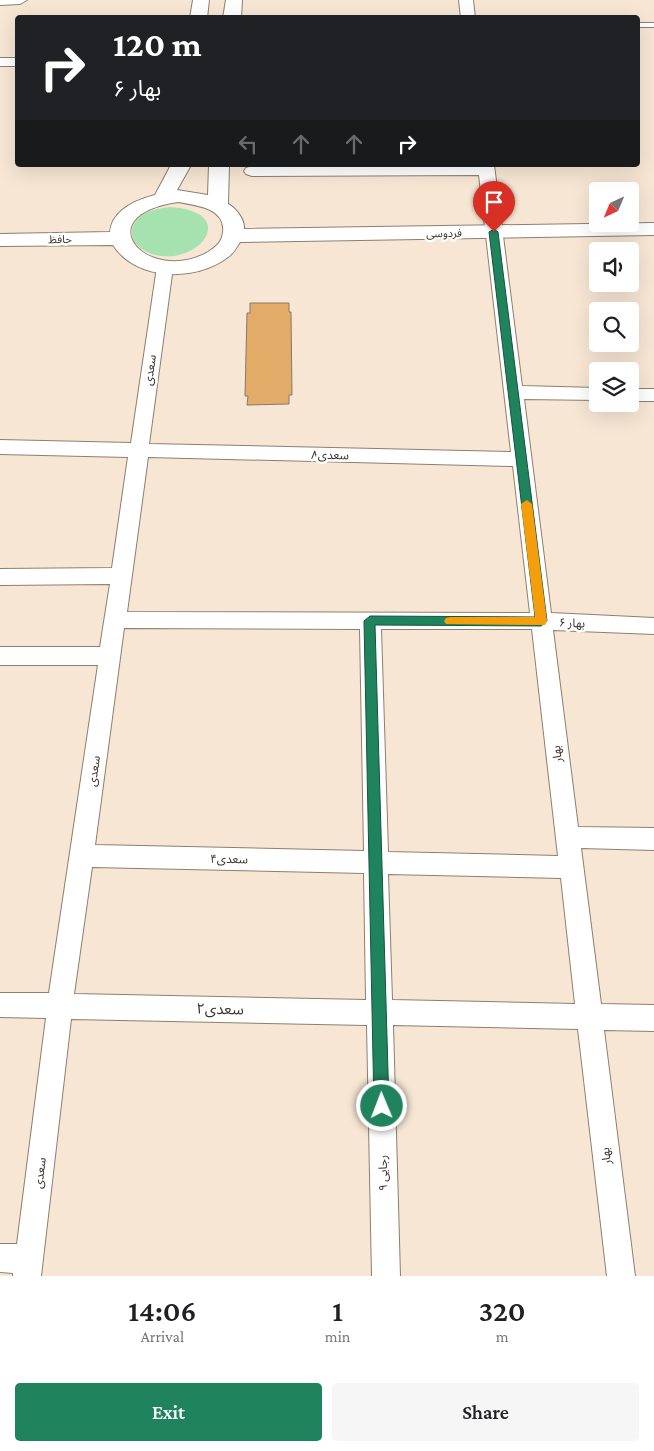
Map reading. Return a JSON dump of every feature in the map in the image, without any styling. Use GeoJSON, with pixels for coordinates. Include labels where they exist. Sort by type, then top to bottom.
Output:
{"type":"FeatureCollection","features":[{"type":"Feature","properties":{"kind":"street"},"geometry":{"type":"LineString","coordinates":[[0,1],[20,0]]}},
{"type":"Feature","properties":{"kind":"street"},"geometry":{"type":"LineString","coordinates":[[198,15],[201,0]]}},
{"type":"Feature","properties":{"kind":"street"},"geometry":{"type":"LineString","coordinates":[[232,15],[234,0]]}},
{"type":"Feature","properties":{"kind":"street"},"geometry":{"type":"LineString","coordinates":[[466,0],[468,15]]}},
{"type":"Feature","properties":{"kind":"street"},"geometry":{"type":"LineString","coordinates":[[0,62],[15,62]]}},
{"type":"Feature","properties":{"kind":"street"},"geometry":{"type":"LineString","coordinates":[[163,198],[180,167]]}},
{"type":"Feature","properties":{"kind":"street"},"geometry":{"type":"LineString","coordinates":[[218,167],[218,205]]}},
{"type":"Feature","properties":{"kind":"street"},"geometry":{"type":"LineString","coordinates":[[252,171],[486,168]]}},
{"type":"Feature","properties":{"kind":"street","name":"بهار"},"geometry":{"type":"LineString","coordinates":[[486,168],[620,1276]]}},
{"type":"Feature","properties":{"kind":"street"},"geometry":{"type":"LineString","coordinates":[[193,197],[218,205],[229,214],[235,224],[234,236],[228,247],[217,257],[202,264],[164,267],[148,264],[134,257],[125,248],[121,238],[121,228],[126,218],[148,202],[163,198],[193,197]]}},
{"type":"Feature","properties":{"kind":"street","name":"فردوسی"},"geometry":{"type":"LineString","coordinates":[[234,236],[654,229]]}},
{"type":"Feature","properties":{"kind":"street","name":"حافظ"},"geometry":{"type":"LineString","coordinates":[[0,240],[121,238]]}},
{"type":"Feature","properties":{"kind":"street","name":"سعدی"},"geometry":{"type":"LineString","coordinates":[[28,1268],[60,1006],[140,450],[164,267]]}},
{"type":"Feature","properties":{"kind":"street"},"geometry":{"type":"LineString","coordinates":[[513,392],[589,394]]}},
{"type":"Feature","properties":{"kind":"street"},"geometry":{"type":"LineString","coordinates":[[639,395],[654,395]]}},
{"type":"Feature","properties":{"kind":"street","name":"سعدی۸"},"geometry":{"type":"LineString","coordinates":[[0,447],[521,459]]}},
{"type":"Feature","properties":{"kind":"street"},"geometry":{"type":"LineString","coordinates":[[0,578],[122,576]]}},
{"type":"Feature","properties":{"kind":"street","name":"بهار ۶"},"geometry":{"type":"LineString","coordinates":[[116,620],[541,621],[654,626]]}},
{"type":"Feature","properties":{"kind":"street","name":"رجایی ۹"},"geometry":{"type":"LineString","coordinates":[[370,621],[386,1276]]}},
{"type":"Feature","properties":{"kind":"street"},"geometry":{"type":"LineString","coordinates":[[0,656],[111,656]]}},
{"type":"Feature","properties":{"kind":"street"},"geometry":{"type":"LineString","coordinates":[[567,837],[654,839]]}},
{"type":"Feature","properties":{"kind":"street","name":"سعدی۴"},"geometry":{"type":"LineString","coordinates":[[82,856],[571,867]]}},
{"type":"Feature","properties":{"kind":"street","name":"سعدی۲"},"geometry":{"type":"LineString","coordinates":[[0,1005],[654,1018]]}},
{"type":"Feature","properties":{"kind":"street"},"geometry":{"type":"LineString","coordinates":[[0,1258],[28,1268]]}},
{"type":"Feature","properties":{"kind":"lane"},"geometry":{"type":"LineString","coordinates":[[640,25],[654,25]]}},
{"type":"Feature","properties":{"kind":"green space"},"geometry":{"type":"Polygon","coordinates":[[[170,207],[192,211],[205,219],[208,229],[204,239],[195,248],[181,255],[165,256],[147,252],[140,248],[135,243],[132,232],[136,221],[148,212],[170,207]]]}},
{"type":"Feature","properties":{"kind":"building"},"geometry":{"type":"Polygon","coordinates":[[[250,303],[289,303],[289,312],[291,312],[292,395],[289,395],[289,404],[247,405],[248,396],[245,396],[247,313],[250,313],[250,303]]]}},
{"type":"Feature","properties":{"kind":"slow traffic"},"geometry":{"type":"LineString","coordinates":[[450,621],[541,621],[527,504]]}},
{"type":"Feature","properties":{"kind":"route"},"geometry":{"type":"LineString","coordinates":[[382,1106],[370,621],[541,621],[494,232]]}}]}
